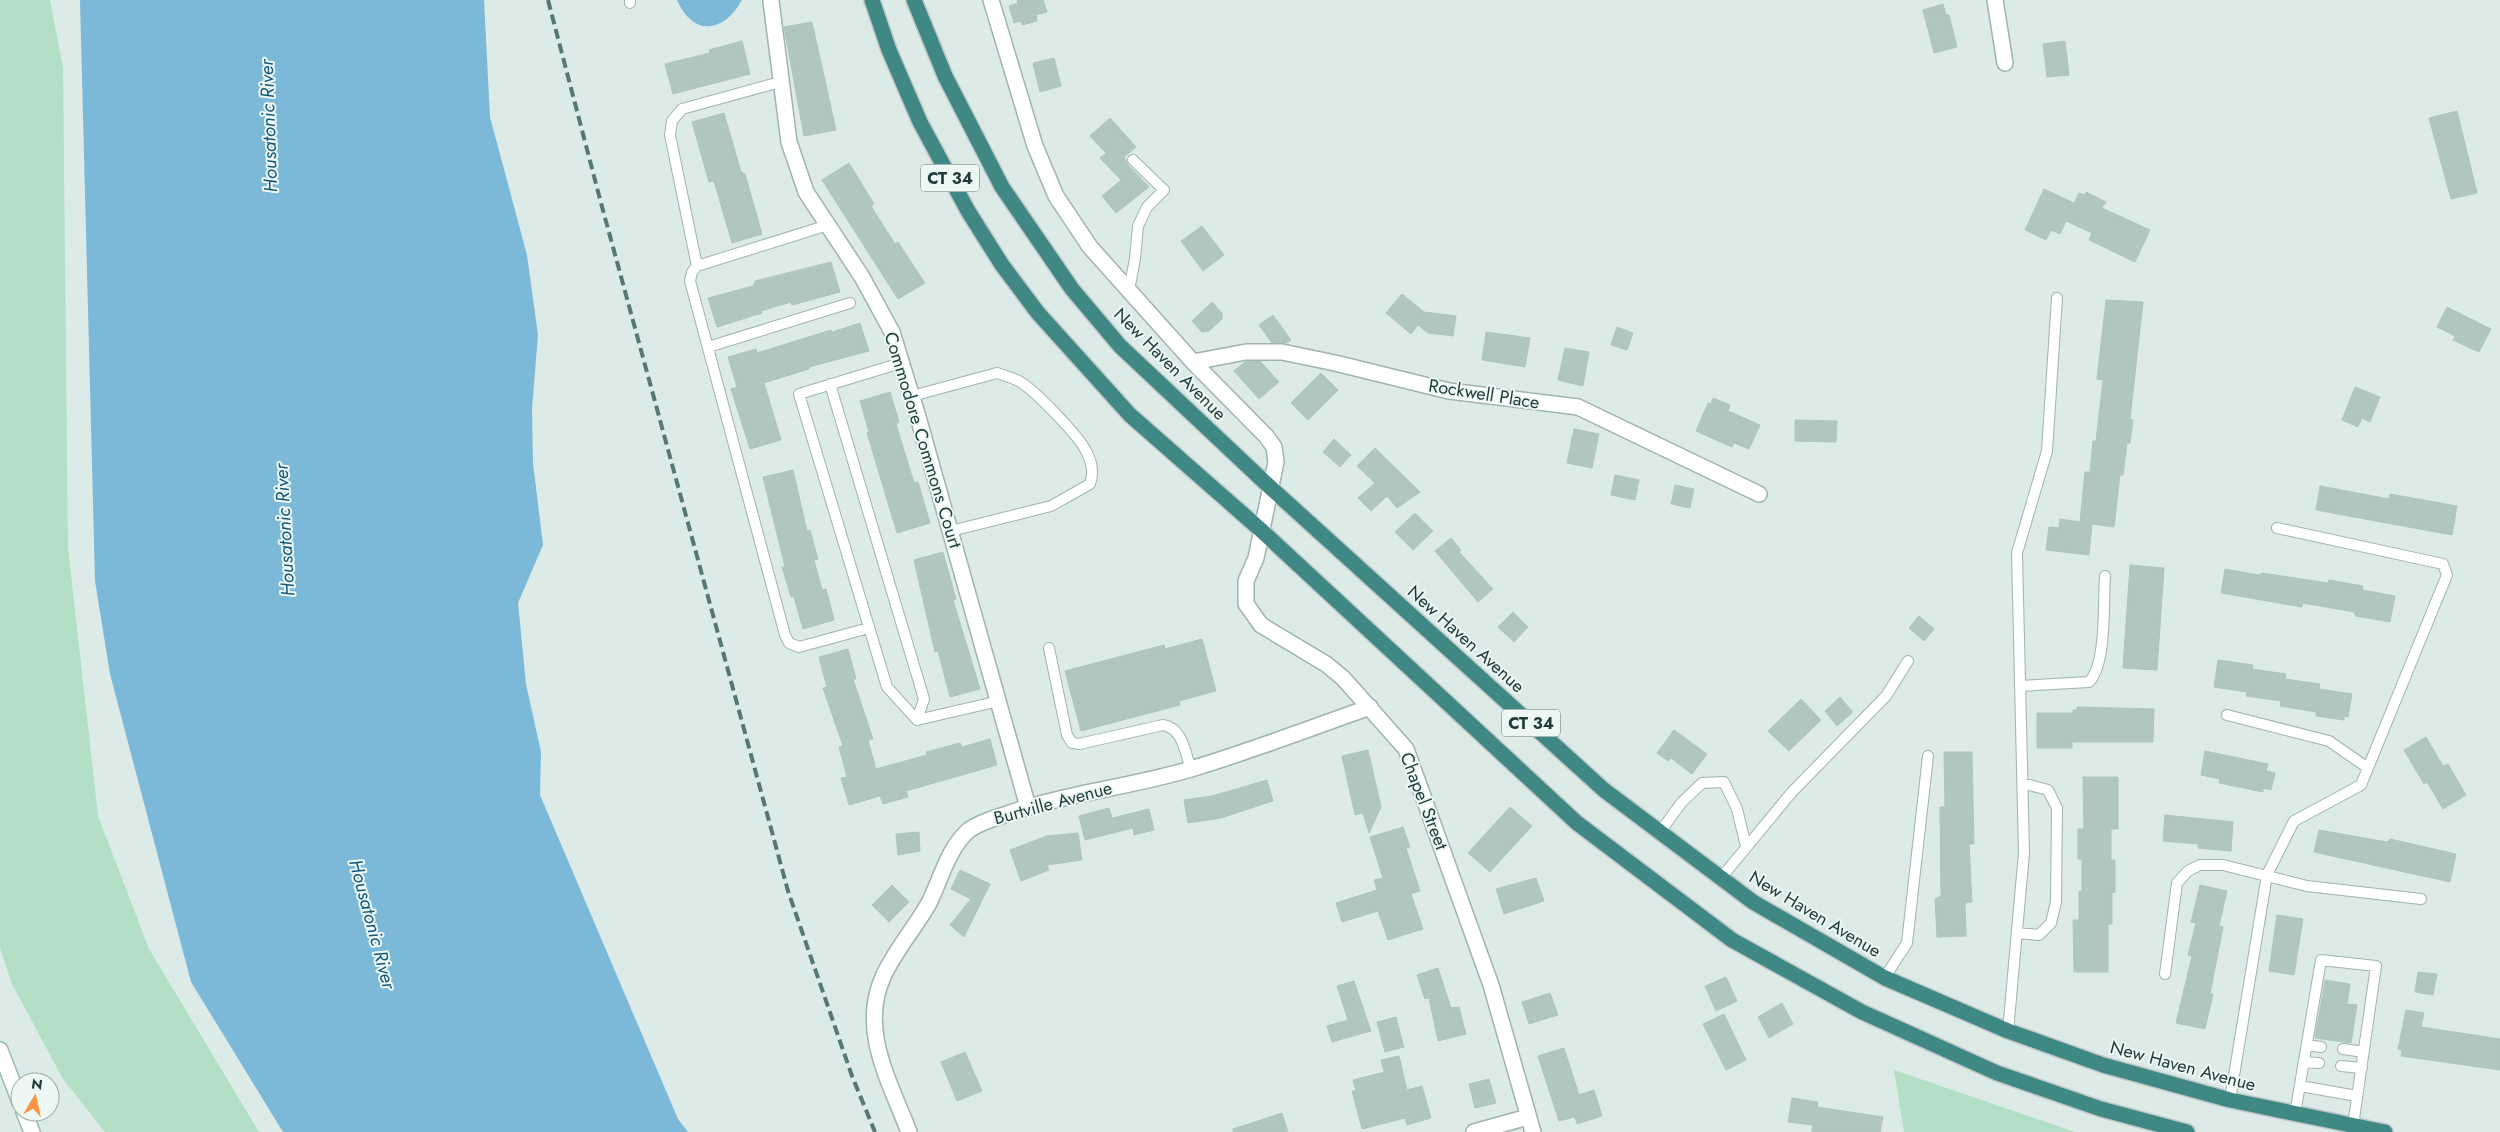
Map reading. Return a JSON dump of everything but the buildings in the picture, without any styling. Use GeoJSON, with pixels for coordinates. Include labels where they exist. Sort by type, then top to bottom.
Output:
{"type":"FeatureCollection","features":[{"type":"Feature","properties":{"kind":"highway","name":"CT 34"},"geometry":{"type":"LineString","coordinates":[[872,0],[889,50],[920,122],[968,211],[1002,264],[1038,313],[1130,414],[1262,531],[1577,823],[1732,940],[1862,1012],[1998,1073],[2101,1109],[2188,1132]]}},
{"type":"Feature","properties":{"kind":"highway","name":"New Haven Avenue"},"geometry":{"type":"LineString","coordinates":[[914,0],[945,76],[973,135],[1002,187],[1072,289],[1120,346],[1272,489],[1604,790],[1753,902],[1884,977],[2008,1031],[2103,1065],[2230,1100],[2385,1132]]}},
{"type":"Feature","properties":{"kind":"street","name":"Commodore Commons Court"},"geometry":{"type":"LineString","coordinates":[[771,0],[789,142],[806,192],[862,277],[892,332],[951,531],[1028,806]]}},
{"type":"Feature","properties":{"kind":"street","name":"Chapel Street"},"geometry":{"type":"LineString","coordinates":[[991,0],[1035,146],[1056,196],[1090,247],[1193,362],[1266,436],[1274,447],[1276,462],[1272,489],[1256,558],[1246,586],[1246,604],[1253,615],[1274,634],[1326,664],[1343,678],[1406,749],[1492,985],[1533,1132]]}},
{"type":"Feature","properties":{"kind":"street"},"geometry":{"type":"LineString","coordinates":[[1995,0],[2005,63]]}},
{"type":"Feature","properties":{"kind":"street","name":"Rockwell Place"},"geometry":{"type":"LineString","coordinates":[[1193,362],[1246,352],[1282,352],[1449,391],[1578,407],[1759,494]]}},
{"type":"Feature","properties":{"kind":"street","name":"Burtville Avenue"},"geometry":{"type":"LineString","coordinates":[[909,1132],[877,1049],[873,1024],[878,992],[892,961],[929,904],[960,840],[980,824],[1028,806],[1191,769],[1370,707]]}},
{"type":"Feature","properties":{"kind":"street"},"geometry":{"type":"LineString","coordinates":[[0,1050],[10,1076]]}},
{"type":"Feature","properties":{"kind":"street"},"geometry":{"type":"LineString","coordinates":[[1474,1132],[1528,1116]]}},
{"type":"Feature","properties":{"kind":"lane"},"geometry":{"type":"LineString","coordinates":[[697,266],[670,134],[672,121],[682,109],[780,82]]}},
{"type":"Feature","properties":{"kind":"lane"},"geometry":{"type":"LineString","coordinates":[[1129,290],[1136,259],[1138,226],[1147,207],[1164,190],[1134,160]]}},
{"type":"Feature","properties":{"kind":"lane"},"geometry":{"type":"LineString","coordinates":[[828,225],[697,266],[692,272],[690,281],[785,635],[789,643],[798,647],[870,628]]}},
{"type":"Feature","properties":{"kind":"lane"},"geometry":{"type":"LineString","coordinates":[[2008,1031],[2024,853],[2017,554],[2047,451],[2057,298]]}},
{"type":"Feature","properties":{"kind":"lane"},"geometry":{"type":"LineString","coordinates":[[708,347],[850,304]]}},
{"type":"Feature","properties":{"kind":"lane"},"geometry":{"type":"LineString","coordinates":[[902,363],[799,394],[887,687],[916,720]]}},
{"type":"Feature","properties":{"kind":"lane"},"geometry":{"type":"LineString","coordinates":[[912,396],[997,373],[1014,379],[1042,399],[1086,450],[1094,474],[1090,484],[1051,506],[951,531]]}},
{"type":"Feature","properties":{"kind":"lane"},"geometry":{"type":"LineString","coordinates":[[830,384],[924,699],[916,720]]}},
{"type":"Feature","properties":{"kind":"lane"},"geometry":{"type":"LineString","coordinates":[[2230,1100],[2267,875],[2294,821],[2361,785],[2448,575],[2447,569],[2443,564],[2277,528]]}},
{"type":"Feature","properties":{"kind":"lane"},"geometry":{"type":"LineString","coordinates":[[2020,686],[2089,682],[2093,678],[2100,657],[2105,576]]}},
{"type":"Feature","properties":{"kind":"lane"},"geometry":{"type":"LineString","coordinates":[[1049,648],[1067,735],[1072,743],[1079,744],[1164,725],[1169,726],[1180,735],[1191,769]]}},
{"type":"Feature","properties":{"kind":"lane"},"geometry":{"type":"LineString","coordinates":[[1721,878],[1746,846],[1829,752],[1886,696],[1908,661]]}},
{"type":"Feature","properties":{"kind":"lane"},"geometry":{"type":"LineString","coordinates":[[916,720],[999,701]]}},
{"type":"Feature","properties":{"kind":"lane"},"geometry":{"type":"LineString","coordinates":[[2227,715],[2329,741],[2368,768]]}},
{"type":"Feature","properties":{"kind":"lane"},"geometry":{"type":"LineString","coordinates":[[1884,977],[1907,943],[1928,756]]}},
{"type":"Feature","properties":{"kind":"lane"},"geometry":{"type":"LineString","coordinates":[[1660,832],[1682,802],[1702,783],[1724,782],[1738,809],[1746,846]]}},
{"type":"Feature","properties":{"kind":"lane"},"geometry":{"type":"LineString","coordinates":[[2017,933],[2039,935],[2051,923],[2056,902],[2057,808],[2048,790],[2022,783]]}},
{"type":"Feature","properties":{"kind":"lane"},"geometry":{"type":"LineString","coordinates":[[2165,974],[2177,883],[2188,871],[2200,866],[2223,865],[2307,886],[2421,899]]}},
{"type":"Feature","properties":{"kind":"lane"},"geometry":{"type":"LineString","coordinates":[[2295,1114],[2321,960],[2376,966],[2353,1126]]}},
{"type":"Feature","properties":{"kind":"lane"},"geometry":{"type":"LineString","coordinates":[[2307,1045],[2321,1047]]}},
{"type":"Feature","properties":{"kind":"lane"},"geometry":{"type":"LineString","coordinates":[[2343,1049],[2364,1052]]}},
{"type":"Feature","properties":{"kind":"lane"},"geometry":{"type":"LineString","coordinates":[[2304,1062],[2319,1063]]}},
{"type":"Feature","properties":{"kind":"lane"},"geometry":{"type":"LineString","coordinates":[[2341,1066],[2362,1068]]}},
{"type":"Feature","properties":{"kind":"lane"},"geometry":{"type":"LineString","coordinates":[[2300,1086],[2357,1096]]}},
{"type":"Feature","properties":{"kind":"green space"},"geometry":{"type":"Polygon","coordinates":[[[0,0],[50,0],[63,68],[68,548],[98,816],[149,949],[259,1132],[105,1132],[63,1079],[12,984],[0,948],[0,0]]]}},
{"type":"Feature","properties":{"kind":"green space"},"geometry":{"type":"Polygon","coordinates":[[[1894,1070],[2075,1132],[1904,1132],[1894,1070]]]}},
{"type":"Feature","properties":{"kind":"water","name":"Housatonic River"},"geometry":{"type":"Polygon","coordinates":[[[80,0],[484,0],[490,117],[527,255],[538,335],[532,409],[533,463],[543,545],[518,603],[526,684],[541,752],[540,795],[678,1119],[688,1132],[283,1132],[191,982],[110,674],[95,581],[80,0]]]}},
{"type":"Feature","properties":{"kind":"water"},"geometry":{"type":"Polygon","coordinates":[[[677,0],[742,0],[735,11],[726,19],[718,24],[709,26],[700,25],[691,20],[677,0]]]}},
{"type":"Feature","properties":{"kind":"railway"},"geometry":{"type":"LineString","coordinates":[[548,0],[601,203],[788,891],[852,1076],[875,1132]]}}]}
